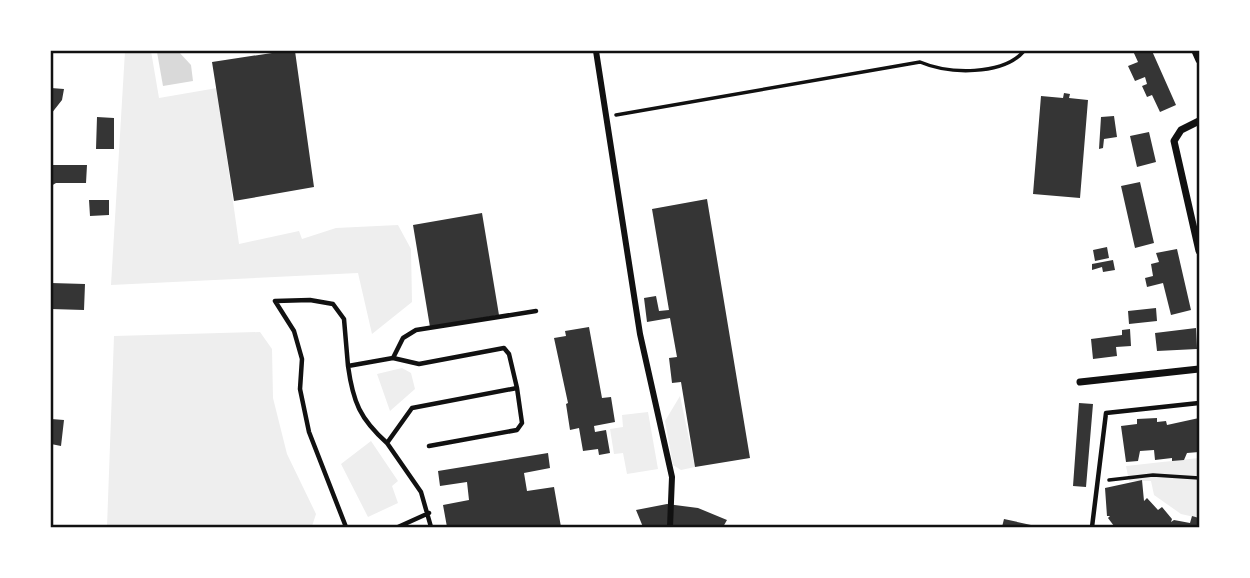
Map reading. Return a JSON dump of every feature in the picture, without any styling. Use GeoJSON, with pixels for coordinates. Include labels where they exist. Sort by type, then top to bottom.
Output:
{"type":"FeatureCollection","features":[{"type":"Feature","properties":{"kind":"street"},"geometry":{"type":"LineString","coordinates":[[596,51],[640,334],[672,477],[670,527]]}},
{"type":"Feature","properties":{"kind":"street"},"geometry":{"type":"LineString","coordinates":[[1195,51],[1199,60]]}},
{"type":"Feature","properties":{"kind":"street"},"geometry":{"type":"LineString","coordinates":[[1199,121],[1181,130],[1174,141],[1199,251]]}},
{"type":"Feature","properties":{"kind":"street"},"geometry":{"type":"LineString","coordinates":[[1080,382],[1199,369]]}},
{"type":"Feature","properties":{"kind":"lane"},"geometry":{"type":"LineString","coordinates":[[346,527],[309,432],[300,389],[302,359],[295,331],[275,302],[333,304],[344,319],[352,392],[366,424],[387,443],[421,492],[431,527]]}},
{"type":"Feature","properties":{"kind":"lane"},"geometry":{"type":"LineString","coordinates":[[393,358],[403,338],[416,330],[536,311]]}},
{"type":"Feature","properties":{"kind":"lane"},"geometry":{"type":"LineString","coordinates":[[348,366],[393,358],[419,364],[503,348],[509,354],[517,388],[522,423],[517,430],[429,446]]}},
{"type":"Feature","properties":{"kind":"lane"},"geometry":{"type":"LineString","coordinates":[[387,443],[412,408],[517,388]]}},
{"type":"Feature","properties":{"kind":"lane"},"geometry":{"type":"LineString","coordinates":[[1092,527],[1106,413],[1199,403]]}},
{"type":"Feature","properties":{"kind":"lane"},"geometry":{"type":"LineString","coordinates":[[398,527],[429,513]]}},
{"type":"Feature","properties":{"kind":"path"},"geometry":{"type":"LineString","coordinates":[[607,117],[920,62],[938,70],[1002,65],[1024,51]]}},
{"type":"Feature","properties":{"kind":"path"},"geometry":{"type":"LineString","coordinates":[[1096,482],[1153,475],[1199,478]]}},
{"type":"Feature","properties":{"kind":"shaded area"},"geometry":{"type":"Polygon","coordinates":[[[125,51],[151,51],[159,98],[217,88],[239,244],[299,231],[302,239],[336,228],[398,225],[411,249],[412,302],[372,334],[358,273],[111,285],[125,51]]]}},
{"type":"Feature","properties":{"kind":"shaded area"},"geometry":{"type":"Polygon","coordinates":[[[178,51],[191,65],[193,81],[163,86],[157,52],[178,51]]]}},
{"type":"Feature","properties":{"kind":"shaded area"},"geometry":{"type":"Polygon","coordinates":[[[260,332],[272,349],[273,398],[287,454],[316,514],[312,526],[107,527],[114,336],[260,332]]]}},
{"type":"Feature","properties":{"kind":"shaded area"},"geometry":{"type":"Polygon","coordinates":[[[402,368],[411,373],[415,389],[390,411],[377,374],[402,368]]]}},
{"type":"Feature","properties":{"kind":"shaded area"},"geometry":{"type":"Polygon","coordinates":[[[680,396],[695,467],[681,470],[673,465],[665,421],[680,396]]]}},
{"type":"Feature","properties":{"kind":"shaded area"},"geometry":{"type":"Polygon","coordinates":[[[648,412],[658,469],[627,474],[623,453],[614,454],[610,429],[623,427],[622,415],[648,412]]]}},
{"type":"Feature","properties":{"kind":"shaded area"},"geometry":{"type":"Polygon","coordinates":[[[371,441],[398,481],[392,486],[398,503],[368,517],[341,464],[371,441]]]}},
{"type":"Feature","properties":{"kind":"shaded area"},"geometry":{"type":"Polygon","coordinates":[[[1199,458],[1199,518],[1181,514],[1154,495],[1151,481],[1129,481],[1126,466],[1199,458]]]}},
{"type":"Feature","properties":{"kind":"building"},"geometry":{"type":"Polygon","coordinates":[[[295,51],[314,187],[234,201],[212,62],[295,51]]]}},
{"type":"Feature","properties":{"kind":"building"},"geometry":{"type":"Polygon","coordinates":[[[1133,51],[1152,51],[1176,105],[1160,112],[1152,95],[1147,97],[1142,86],[1147,84],[1145,77],[1135,81],[1128,66],[1138,62],[1133,51]]]}},
{"type":"Feature","properties":{"kind":"building"},"geometry":{"type":"Polygon","coordinates":[[[51,88],[64,89],[62,100],[51,114],[51,88]]]}},
{"type":"Feature","properties":{"kind":"building"},"geometry":{"type":"Polygon","coordinates":[[[1064,93],[1070,94],[1069,98],[1088,100],[1080,198],[1033,194],[1041,96],[1063,98],[1064,93]]]}},
{"type":"Feature","properties":{"kind":"building"},"geometry":{"type":"Polygon","coordinates":[[[1114,116],[1117,137],[1104,139],[1103,148],[1099,149],[1101,117],[1114,116]]]}},
{"type":"Feature","properties":{"kind":"building"},"geometry":{"type":"Polygon","coordinates":[[[97,117],[114,118],[114,149],[96,149],[97,117]]]}},
{"type":"Feature","properties":{"kind":"building"},"geometry":{"type":"Polygon","coordinates":[[[1149,132],[1156,162],[1137,167],[1130,136],[1149,132]]]}},
{"type":"Feature","properties":{"kind":"building"},"geometry":{"type":"Polygon","coordinates":[[[51,165],[87,165],[86,183],[56,183],[51,186],[51,165]]]}},
{"type":"Feature","properties":{"kind":"building"},"geometry":{"type":"Polygon","coordinates":[[[1140,182],[1154,243],[1135,248],[1121,186],[1140,182]]]}},
{"type":"Feature","properties":{"kind":"building"},"geometry":{"type":"Polygon","coordinates":[[[707,199],[750,458],[695,467],[681,382],[672,383],[669,358],[677,357],[670,318],[647,322],[644,298],[656,296],[659,311],[669,310],[652,209],[707,199]]]}},
{"type":"Feature","properties":{"kind":"building"},"geometry":{"type":"Polygon","coordinates":[[[89,200],[109,200],[109,215],[90,216],[89,200]]]}},
{"type":"Feature","properties":{"kind":"building"},"geometry":{"type":"Polygon","coordinates":[[[482,213],[499,315],[430,327],[413,225],[482,213]]]}},
{"type":"Feature","properties":{"kind":"building"},"geometry":{"type":"Polygon","coordinates":[[[1107,247],[1109,258],[1095,261],[1093,250],[1107,247]]]}},
{"type":"Feature","properties":{"kind":"building"},"geometry":{"type":"Polygon","coordinates":[[[1177,249],[1191,310],[1171,315],[1163,283],[1147,287],[1145,278],[1153,276],[1151,264],[1159,262],[1156,253],[1177,249]]]}},
{"type":"Feature","properties":{"kind":"building"},"geometry":{"type":"Polygon","coordinates":[[[1113,260],[1115,270],[1103,272],[1102,267],[1092,270],[1092,264],[1113,260]]]}},
{"type":"Feature","properties":{"kind":"building"},"geometry":{"type":"Polygon","coordinates":[[[51,283],[85,284],[84,310],[51,309],[51,283]]]}},
{"type":"Feature","properties":{"kind":"building"},"geometry":{"type":"Polygon","coordinates":[[[1156,308],[1157,321],[1129,324],[1128,311],[1156,308]]]}},
{"type":"Feature","properties":{"kind":"building"},"geometry":{"type":"Polygon","coordinates":[[[589,327],[602,398],[611,397],[615,422],[594,426],[595,432],[606,430],[610,453],[599,455],[598,449],[583,451],[579,428],[570,430],[568,403],[554,338],[566,336],[565,331],[589,327]]]}},
{"type":"Feature","properties":{"kind":"building"},"geometry":{"type":"Polygon","coordinates":[[[1196,328],[1197,349],[1157,351],[1155,333],[1196,328]]]}},
{"type":"Feature","properties":{"kind":"building"},"geometry":{"type":"Polygon","coordinates":[[[1130,329],[1131,346],[1116,347],[1117,356],[1093,359],[1091,339],[1122,335],[1122,330],[1130,329]]]}},
{"type":"Feature","properties":{"kind":"building"},"geometry":{"type":"Polygon","coordinates":[[[1079,403],[1093,404],[1086,487],[1073,486],[1079,403]]]}},
{"type":"Feature","properties":{"kind":"building"},"geometry":{"type":"Polygon","coordinates":[[[1157,418],[1157,422],[1166,421],[1167,425],[1199,418],[1199,452],[1187,453],[1184,460],[1172,461],[1172,458],[1155,460],[1154,450],[1140,451],[1138,461],[1126,462],[1121,426],[1137,424],[1137,419],[1157,418]]]}},
{"type":"Feature","properties":{"kind":"building"},"geometry":{"type":"Polygon","coordinates":[[[51,419],[64,420],[61,446],[51,444],[51,419]]]}},
{"type":"Feature","properties":{"kind":"building"},"geometry":{"type":"Polygon","coordinates":[[[548,453],[550,468],[524,473],[527,491],[554,487],[561,527],[447,527],[443,505],[469,500],[467,482],[440,486],[438,471],[548,453]]]}},
{"type":"Feature","properties":{"kind":"building"},"geometry":{"type":"Polygon","coordinates":[[[1142,480],[1144,501],[1147,498],[1158,510],[1162,507],[1172,519],[1171,522],[1174,520],[1190,523],[1192,516],[1199,518],[1199,527],[1114,526],[1108,518],[1110,516],[1107,516],[1105,488],[1142,480]]]}},
{"type":"Feature","properties":{"kind":"building"},"geometry":{"type":"Polygon","coordinates":[[[667,504],[698,508],[727,520],[723,527],[643,527],[636,510],[667,504]]]}},
{"type":"Feature","properties":{"kind":"building"},"geometry":{"type":"Polygon","coordinates":[[[1004,519],[1031,525],[1002,527],[1004,519]]]}}]}
